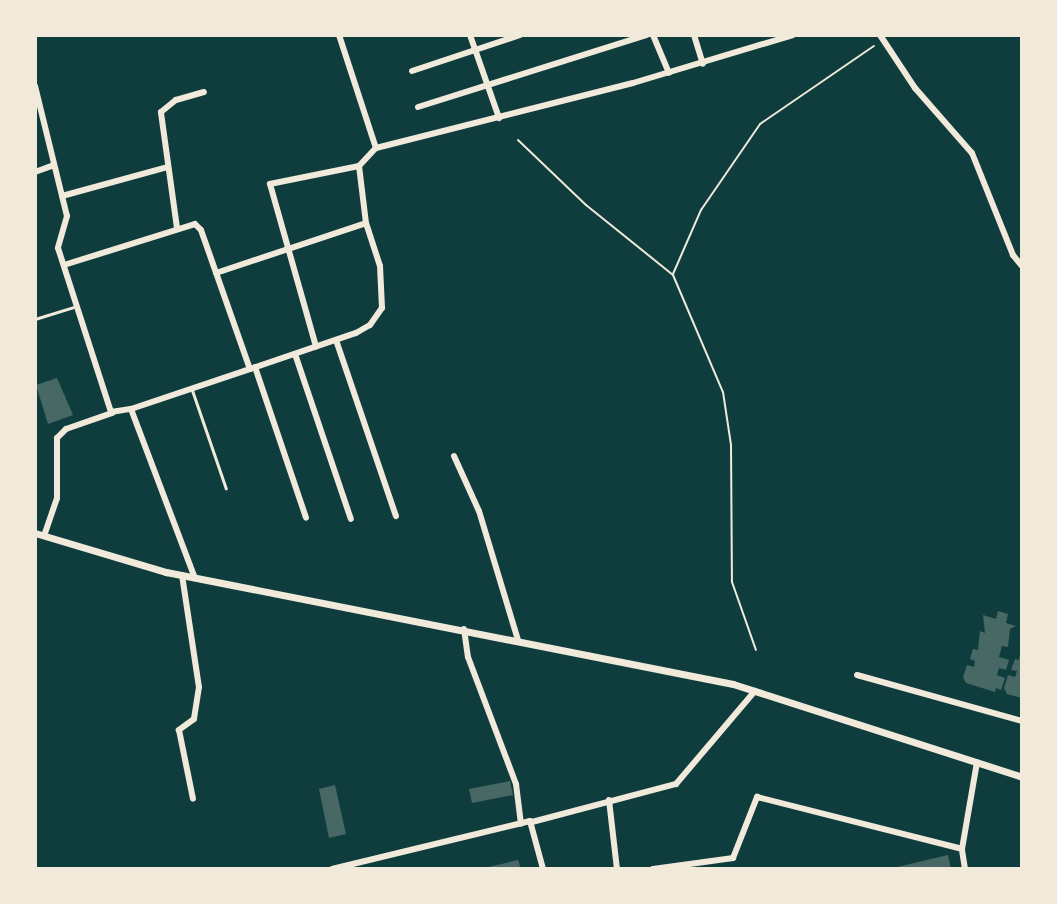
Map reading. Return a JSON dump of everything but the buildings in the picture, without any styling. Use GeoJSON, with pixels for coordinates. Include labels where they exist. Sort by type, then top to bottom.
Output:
{"type":"FeatureCollection","features":[{"type":"Feature","properties":{"kind":"street"},"geometry":{"type":"LineString","coordinates":[[339,35],[376,148]]}},
{"type":"Feature","properties":{"kind":"street"},"geometry":{"type":"LineString","coordinates":[[470,35],[499,118]]}},
{"type":"Feature","properties":{"kind":"street"},"geometry":{"type":"LineString","coordinates":[[412,71],[520,35]]}},
{"type":"Feature","properties":{"kind":"street"},"geometry":{"type":"LineString","coordinates":[[418,107],[647,35]]}},
{"type":"Feature","properties":{"kind":"street"},"geometry":{"type":"LineString","coordinates":[[653,35],[669,73]]}},
{"type":"Feature","properties":{"kind":"street"},"geometry":{"type":"LineString","coordinates":[[694,35],[703,64]]}},
{"type":"Feature","properties":{"kind":"street"},"geometry":{"type":"LineString","coordinates":[[316,346],[270,184],[359,166],[376,148],[703,64],[793,35]]}},
{"type":"Feature","properties":{"kind":"street"},"geometry":{"type":"LineString","coordinates":[[881,38],[972,153],[1013,254],[1022,266]]}},
{"type":"Feature","properties":{"kind":"street"},"geometry":{"type":"LineString","coordinates":[[35,86],[67,219],[57,243],[111,413]]}},
{"type":"Feature","properties":{"kind":"street"},"geometry":{"type":"LineString","coordinates":[[177,228],[161,112],[176,100],[204,92]]}},
{"type":"Feature","properties":{"kind":"street"},"geometry":{"type":"LineString","coordinates":[[35,172],[54,165]]}},
{"type":"Feature","properties":{"kind":"street"},"geometry":{"type":"LineString","coordinates":[[44,536],[57,498],[57,438],[66,429],[336,340],[370,325],[382,309],[380,267],[366,223],[359,166]]}},
{"type":"Feature","properties":{"kind":"street"},"geometry":{"type":"LineString","coordinates":[[62,196],[168,167]]}},
{"type":"Feature","properties":{"kind":"street"},"geometry":{"type":"LineString","coordinates":[[216,273],[366,223]]}},
{"type":"Feature","properties":{"kind":"street"},"geometry":{"type":"LineString","coordinates":[[64,265],[177,228],[195,225],[201,230],[306,518]]}},
{"type":"Feature","properties":{"kind":"street"},"geometry":{"type":"LineString","coordinates":[[336,340],[396,516]]}},
{"type":"Feature","properties":{"kind":"street"},"geometry":{"type":"LineString","coordinates":[[295,354],[351,519]]}},
{"type":"Feature","properties":{"kind":"street"},"geometry":{"type":"LineString","coordinates":[[131,409],[194,576]]}},
{"type":"Feature","properties":{"kind":"street"},"geometry":{"type":"LineString","coordinates":[[454,456],[479,512],[518,640]]}},
{"type":"Feature","properties":{"kind":"street"},"geometry":{"type":"LineString","coordinates":[[35,533],[183,575],[464,629],[754,691],[1022,777]]}},
{"type":"Feature","properties":{"kind":"street"},"geometry":{"type":"LineString","coordinates":[[183,575],[199,687],[194,719],[179,730],[193,799]]}},
{"type":"Feature","properties":{"kind":"street"},"geometry":{"type":"LineString","coordinates":[[464,629],[468,657],[516,784],[521,824]]}},
{"type":"Feature","properties":{"kind":"street"},"geometry":{"type":"LineString","coordinates":[[857,675],[1022,721]]}},
{"type":"Feature","properties":{"kind":"street"},"geometry":{"type":"LineString","coordinates":[[332,869],[532,822],[676,784],[754,691]]}},
{"type":"Feature","properties":{"kind":"street"},"geometry":{"type":"LineString","coordinates":[[965,869],[962,849],[977,762]]}},
{"type":"Feature","properties":{"kind":"street"},"geometry":{"type":"LineString","coordinates":[[653,869],[733,858],[757,797],[962,849]]}},
{"type":"Feature","properties":{"kind":"street"},"geometry":{"type":"LineString","coordinates":[[609,800],[617,869]]}},
{"type":"Feature","properties":{"kind":"street"},"geometry":{"type":"LineString","coordinates":[[532,822],[543,869]]}},
{"type":"Feature","properties":{"kind":"lane"},"geometry":{"type":"LineString","coordinates":[[35,319],[77,306]]}},
{"type":"Feature","properties":{"kind":"lane"},"geometry":{"type":"LineString","coordinates":[[192,389],[226,488]]}},
{"type":"Feature","properties":{"kind":"path"},"geometry":{"type":"LineString","coordinates":[[673,275],[701,210],[760,124],[881,38]]}},
{"type":"Feature","properties":{"kind":"path"},"geometry":{"type":"LineString","coordinates":[[518,140],[586,205],[673,275],[723,392],[732,445],[732,582],[755,650]]}}]}
